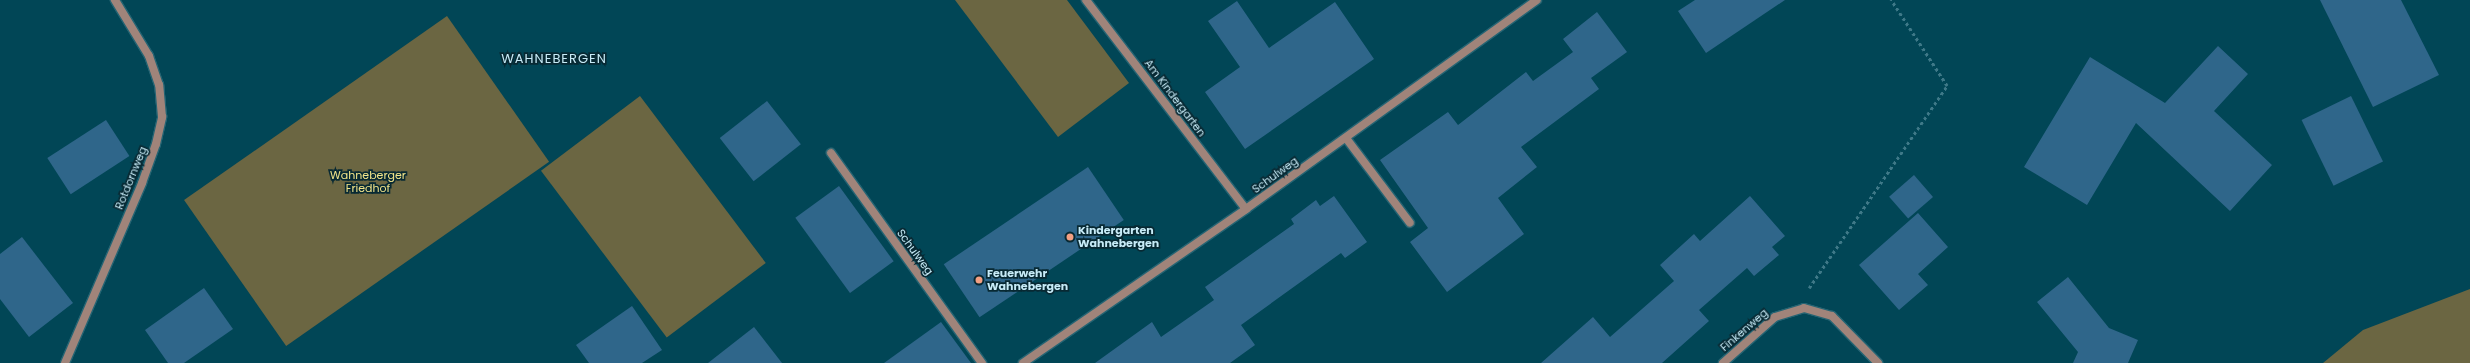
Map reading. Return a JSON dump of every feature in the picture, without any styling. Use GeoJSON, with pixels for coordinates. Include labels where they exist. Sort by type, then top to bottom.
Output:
{"type":"FeatureCollection","features":[{"type":"Feature","properties":{"kind":"street","name":"Rotdornweg"},"geometry":{"type":"LineString","coordinates":[[65,363],[142,183],[156,144],[162,117],[159,84],[149,56],[116,0]]}},
{"type":"Feature","properties":{"kind":"street","name":"Am Kindergarten"},"geometry":{"type":"LineString","coordinates":[[1086,0],[1246,209]]}},
{"type":"Feature","properties":{"kind":"street","name":"Schulweg"},"geometry":{"type":"LineString","coordinates":[[1023,363],[1246,209],[1537,0]]}},
{"type":"Feature","properties":{"kind":"street"},"geometry":{"type":"LineString","coordinates":[[1346,138],[1410,223]]}},
{"type":"Feature","properties":{"kind":"street","name":"Schulweg"},"geometry":{"type":"LineString","coordinates":[[831,153],[982,363]]}},
{"type":"Feature","properties":{"kind":"street"},"geometry":{"type":"LineString","coordinates":[[1804,308],[1832,316],[1878,363]]}},
{"type":"Feature","properties":{"kind":"street","name":"Finkenweg"},"geometry":{"type":"LineString","coordinates":[[1723,363],[1775,317],[1804,308]]}},
{"type":"Feature","properties":{"kind":"path"},"geometry":{"type":"LineString","coordinates":[[1804,308],[1808,289],[1947,86],[1891,0]]}},
{"type":"Feature","properties":{"kind":"green space"},"geometry":{"type":"Polygon","coordinates":[[[955,0],[1067,0],[1129,83],[1058,137],[955,0]]]}},
{"type":"Feature","properties":{"kind":"green space","name":"Wahneberger Friedhof"},"geometry":{"type":"Polygon","coordinates":[[[447,16],[549,162],[286,346],[184,200],[447,16]]]}},
{"type":"Feature","properties":{"kind":"green space"},"geometry":{"type":"Polygon","coordinates":[[[640,96],[766,263],[667,338],[541,171],[640,96]]]}},
{"type":"Feature","properties":{"kind":"green space"},"geometry":{"type":"Polygon","coordinates":[[[2470,289],[2470,363],[2323,363],[2363,330],[2470,289]]]}},
{"type":"Feature","properties":{"kind":"building"},"geometry":{"type":"Polygon","coordinates":[[[1695,0],[1785,0],[1706,53],[1678,11],[1695,0]]]}},
{"type":"Feature","properties":{"kind":"building"},"geometry":{"type":"Polygon","coordinates":[[[2320,0],[2401,0],[2439,75],[2373,107],[2320,0]]]}},
{"type":"Feature","properties":{"kind":"building"},"geometry":{"type":"Polygon","coordinates":[[[1237,1],[1269,48],[1335,2],[1374,59],[1245,149],[1205,92],[1240,67],[1208,21],[1237,1]]]}},
{"type":"Feature","properties":{"kind":"building"},"geometry":{"type":"Polygon","coordinates":[[[1597,12],[1627,52],[1591,78],[1599,89],[1521,147],[1537,167],[1498,198],[1524,234],[1447,292],[1410,242],[1428,228],[1380,160],[1448,112],[1458,125],[1526,72],[1533,81],[1573,52],[1563,39],[1597,12]]]}},
{"type":"Feature","properties":{"kind":"building"},"geometry":{"type":"Polygon","coordinates":[[[2218,46],[2248,74],[2214,111],[2272,165],[2230,211],[2136,123],[2087,205],[2024,167],[2090,57],[2165,103],[2218,46]]]}},
{"type":"Feature","properties":{"kind":"building"},"geometry":{"type":"Polygon","coordinates":[[[2351,96],[2383,162],[2334,186],[2302,120],[2351,96]]]}},
{"type":"Feature","properties":{"kind":"building"},"geometry":{"type":"Polygon","coordinates":[[[767,101],[801,144],[754,181],[720,138],[767,101]]]}},
{"type":"Feature","properties":{"kind":"building"},"geometry":{"type":"Polygon","coordinates":[[[106,120],[129,156],[71,194],[47,158],[106,120]]]}},
{"type":"Feature","properties":{"kind":"building"},"geometry":{"type":"Polygon","coordinates":[[[1088,167],[1124,220],[980,317],[944,264],[1088,167]]]}},
{"type":"Feature","properties":{"kind":"building"},"geometry":{"type":"Polygon","coordinates":[[[1914,175],[1933,197],[1908,219],[1889,197],[1914,175]]]}},
{"type":"Feature","properties":{"kind":"building"},"geometry":{"type":"Polygon","coordinates":[[[839,186],[894,261],[850,293],[795,218],[839,186]]]}},
{"type":"Feature","properties":{"kind":"building"},"geometry":{"type":"Polygon","coordinates":[[[1334,196],[1367,242],[1345,258],[1341,253],[1241,325],[1255,345],[1230,363],[1095,363],[1152,322],[1161,337],[1214,300],[1205,287],[1294,224],[1291,219],[1316,200],[1320,206],[1334,196]]]}},
{"type":"Feature","properties":{"kind":"building"},"geometry":{"type":"Polygon","coordinates":[[[1750,196],[1785,236],[1772,247],[1779,255],[1754,276],[1747,268],[1699,310],[1709,321],[1662,363],[1541,363],[1593,317],[1610,337],[1674,281],[1660,265],[1694,234],[1700,241],[1750,196]]]}},
{"type":"Feature","properties":{"kind":"building"},"geometry":{"type":"Polygon","coordinates":[[[1918,213],[1948,247],[1918,274],[1928,285],[1899,310],[1859,265],[1918,213]]]}},
{"type":"Feature","properties":{"kind":"building"},"geometry":{"type":"Polygon","coordinates":[[[22,237],[73,303],[29,337],[0,299],[0,254],[22,237]]]}},
{"type":"Feature","properties":{"kind":"building"},"geometry":{"type":"Polygon","coordinates":[[[2068,277],[2109,328],[2138,340],[2128,363],[2073,363],[2078,352],[2037,302],[2068,277]]]}},
{"type":"Feature","properties":{"kind":"building"},"geometry":{"type":"Polygon","coordinates":[[[204,288],[233,329],[184,363],[168,363],[145,330],[204,288]]]}},
{"type":"Feature","properties":{"kind":"building"},"geometry":{"type":"Polygon","coordinates":[[[632,306],[662,350],[642,363],[589,363],[576,345],[632,306]]]}},
{"type":"Feature","properties":{"kind":"building"},"geometry":{"type":"Polygon","coordinates":[[[941,322],[971,363],[884,363],[941,322]]]}},
{"type":"Feature","properties":{"kind":"building"},"geometry":{"type":"Polygon","coordinates":[[[754,327],[782,363],[708,363],[754,327]]]}},
{"type":"Feature","properties":{"kind":"place","name":"Kindergarten Wahnebergen"},"geometry":{"type":"Point","coordinates":[1070,237]}},
{"type":"Feature","properties":{"kind":"place","name":"Feuerwehr Wahnebergen"},"geometry":{"type":"Point","coordinates":[979,280]}},
{"type":"Feature","properties":{"kind":"district","name":"WAHNEBERGEN"},"geometry":{"type":"Point","coordinates":[554,59]}}]}
